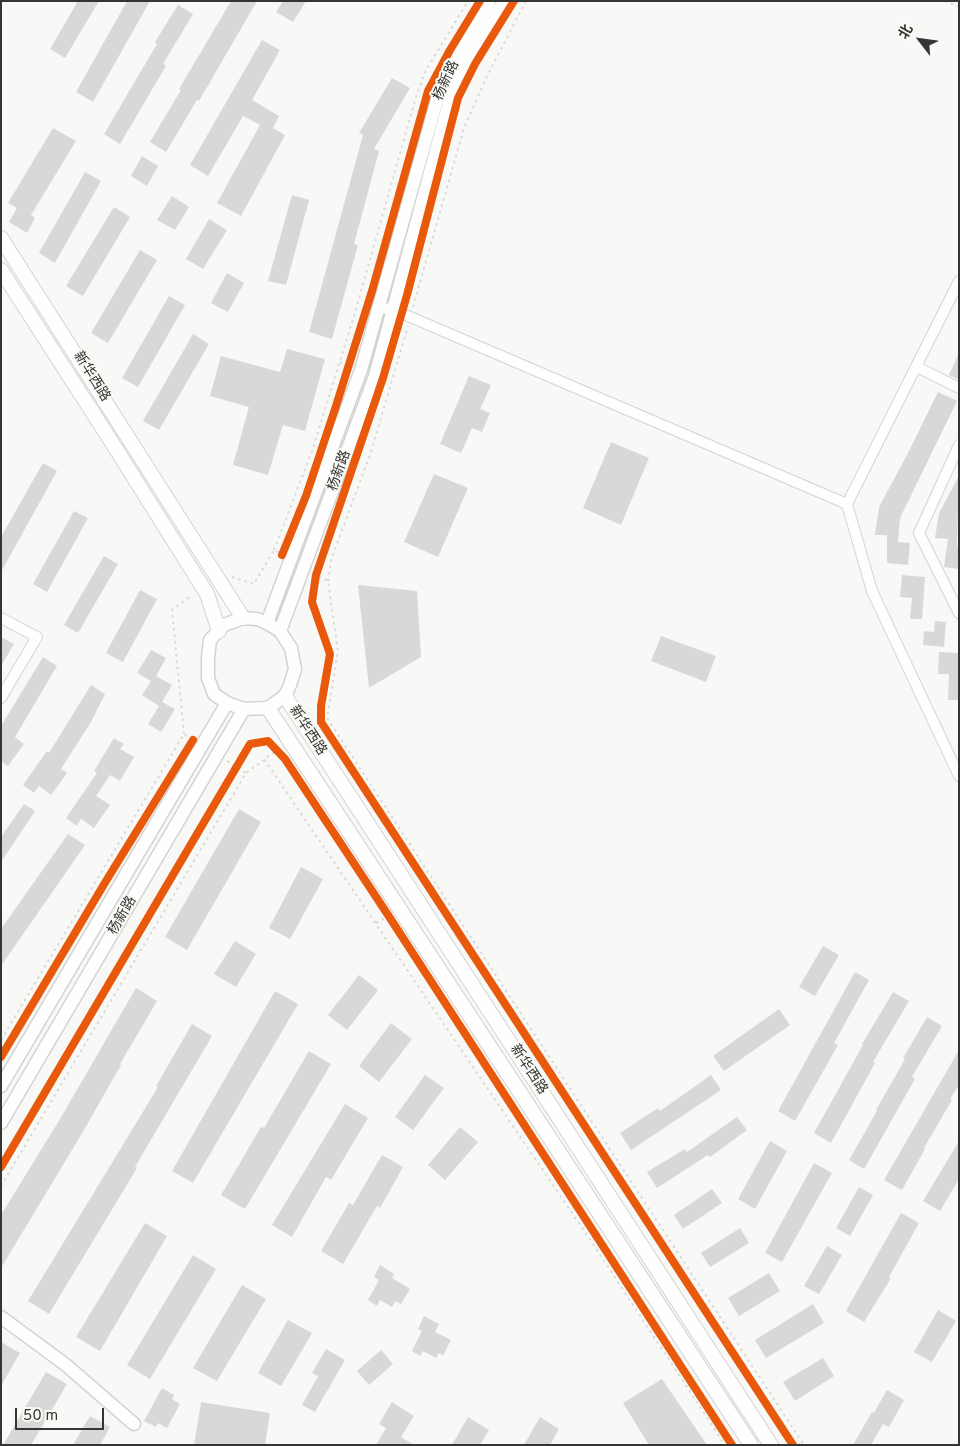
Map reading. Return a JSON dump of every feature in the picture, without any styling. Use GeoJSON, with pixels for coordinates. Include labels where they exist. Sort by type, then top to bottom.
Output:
{"type":"FeatureCollection","features":[{"type":"Feature","properties":{"kind":"main road","name":"新华西路"},"geometry":{"type":"LineString","coordinates":[[1,238],[243,618]]}},
{"type":"Feature","properties":{"kind":"main road","name":"新华西路"},"geometry":{"type":"LineString","coordinates":[[1,270],[207,594],[219,631]]}},
{"type":"Feature","properties":{"kind":"main road","name":"新华西路"},"geometry":{"type":"LineString","coordinates":[[285,696],[771,1445]]}},
{"type":"Feature","properties":{"kind":"main road","name":"新华西路"},"geometry":{"type":"LineString","coordinates":[[268,708],[751,1445]]}},
{"type":"Feature","properties":{"kind":"street","name":"杨新路"},"geometry":{"type":"LineString","coordinates":[[267,623],[361,370],[440,88],[490,1]]}},
{"type":"Feature","properties":{"kind":"street","name":"杨新路"},"geometry":{"type":"LineString","coordinates":[[280,631],[375,376],[450,95],[471,51],[504,1]]}},
{"type":"Feature","properties":{"kind":"street"},"geometry":{"type":"LineString","coordinates":[[958,771],[872,591],[847,504],[959,282]]}},
{"type":"Feature","properties":{"kind":"street"},"geometry":{"type":"LineString","coordinates":[[378,306],[394,310],[847,504]]}},
{"type":"Feature","properties":{"kind":"street"},"geometry":{"type":"LineString","coordinates":[[916,367],[959,388]]}},
{"type":"Feature","properties":{"kind":"street"},"geometry":{"type":"LineString","coordinates":[[959,445],[920,533],[959,613]]}},
{"type":"Feature","properties":{"kind":"street"},"geometry":{"type":"LineString","coordinates":[[1,618],[37,637],[1,698]]}},
{"type":"Feature","properties":{"kind":"street"},"geometry":{"type":"LineString","coordinates":[[243,618],[257,619],[267,623],[280,631],[291,648],[295,669],[285,696],[268,708],[244,709],[227,703],[214,694],[208,678],[210,640],[224,625],[243,618]]}},
{"type":"Feature","properties":{"kind":"street","name":"杨新路"},"geometry":{"type":"LineString","coordinates":[[1,1086],[227,703]]}},
{"type":"Feature","properties":{"kind":"street","name":"杨新路"},"geometry":{"type":"LineString","coordinates":[[1,1122],[244,709]]}},
{"type":"Feature","properties":{"kind":"street"},"geometry":{"type":"LineString","coordinates":[[1,1317],[66,1365],[134,1424]]}},
{"type":"Feature","properties":{"kind":"path"},"geometry":{"type":"LineString","coordinates":[[274,550],[312,451],[416,97],[426,70],[468,1]]}},
{"type":"Feature","properties":{"kind":"path"},"geometry":{"type":"LineString","coordinates":[[328,581],[331,560],[370,455],[464,128],[486,78],[526,1]]}},
{"type":"Feature","properties":{"kind":"path"},"geometry":{"type":"LineString","coordinates":[[945,1],[959,7]]}},
{"type":"Feature","properties":{"kind":"path"},"geometry":{"type":"LineString","coordinates":[[346,374],[352,356]]}},
{"type":"Feature","properties":{"kind":"path"},"geometry":{"type":"LineString","coordinates":[[282,555],[285,546]]}},
{"type":"Feature","properties":{"kind":"path"},"geometry":{"type":"LineString","coordinates":[[315,584],[318,568]]}},
{"type":"Feature","properties":{"kind":"path"},"geometry":{"type":"LineString","coordinates":[[330,654],[320,706],[321,722],[722,1335]]}},
{"type":"Feature","properties":{"kind":"path"},"geometry":{"type":"LineString","coordinates":[[308,731],[327,718],[804,1445]]}},
{"type":"Feature","properties":{"kind":"path"},"geometry":{"type":"LineString","coordinates":[[1,1040],[184,734],[194,740],[188,748]]}},
{"type":"Feature","properties":{"kind":"path"},"geometry":{"type":"LineString","coordinates":[[1,1186],[246,773],[275,748],[290,742]]}},
{"type":"Feature","properties":{"kind":"path"},"geometry":{"type":"LineString","coordinates":[[275,748],[285,759]]}},
{"type":"Feature","properties":{"kind":"path"},"geometry":{"type":"LineString","coordinates":[[217,755],[246,773]]}},
{"type":"Feature","properties":{"kind":"path"},"geometry":{"type":"LineString","coordinates":[[231,776],[240,759]]}},
{"type":"Feature","properties":{"kind":"path"},"geometry":{"type":"LineString","coordinates":[[264,759],[587,1235],[725,1445]]}},
{"type":"Feature","properties":{"kind":"path"},"geometry":{"type":"LineString","coordinates":[[383,906],[394,923]]}},
{"type":"Feature","properties":{"kind":"path"},"geometry":{"type":"LineString","coordinates":[[562,1184],[732,1445]]}},
{"type":"Feature","properties":{"kind":"path"},"geometry":{"type":"LineString","coordinates":[[788,1437],[793,1445]]}},
{"type":"Feature","properties":{"kind":"path"},"geometry":{"type":"LineString","coordinates":[[798,1445],[802,1442]]}},
{"type":"Feature","properties":{"kind":"building"},"geometry":{"type":"Polygon","coordinates":[[[78,1],[99,1],[65,58],[50,49],[78,1]]]}},
{"type":"Feature","properties":{"kind":"building"},"geometry":{"type":"Polygon","coordinates":[[[127,1],[150,1],[93,102],[76,92],[127,1]]]}},
{"type":"Feature","properties":{"kind":"building"},"geometry":{"type":"Polygon","coordinates":[[[231,1],[257,1],[199,101],[197,100],[166,152],[150,142],[231,1]]]}},
{"type":"Feature","properties":{"kind":"building"},"geometry":{"type":"Polygon","coordinates":[[[283,1],[306,1],[293,22],[276,12],[283,1]]]}},
{"type":"Feature","properties":{"kind":"building"},"geometry":{"type":"Polygon","coordinates":[[[178,5],[193,14],[163,64],[166,66],[120,144],[104,134],[157,44],[155,42],[178,5]]]}},
{"type":"Feature","properties":{"kind":"building"},"geometry":{"type":"Polygon","coordinates":[[[262,40],[280,50],[252,100],[279,116],[273,128],[285,135],[241,216],[217,203],[260,125],[243,116],[208,176],[190,165],[262,40]]]}},
{"type":"Feature","properties":{"kind":"building"},"geometry":{"type":"Polygon","coordinates":[[[392,78],[410,88],[374,149],[379,151],[354,244],[358,245],[332,339],[309,332],[363,135],[359,133],[392,78]]]}},
{"type":"Feature","properties":{"kind":"building"},"geometry":{"type":"Polygon","coordinates":[[[53,128],[76,141],[31,215],[35,218],[27,233],[9,222],[17,208],[8,203],[53,128]]]}},
{"type":"Feature","properties":{"kind":"building"},"geometry":{"type":"Polygon","coordinates":[[[142,156],[158,166],[147,186],[131,176],[142,156]]]}},
{"type":"Feature","properties":{"kind":"building"},"geometry":{"type":"Polygon","coordinates":[[[85,172],[101,181],[55,263],[39,253],[85,172]]]}},
{"type":"Feature","properties":{"kind":"building"},"geometry":{"type":"Polygon","coordinates":[[[292,195],[309,200],[286,285],[268,281],[292,195]]]}},
{"type":"Feature","properties":{"kind":"building"},"geometry":{"type":"Polygon","coordinates":[[[172,196],[189,207],[175,230],[157,220],[172,196]]]}},
{"type":"Feature","properties":{"kind":"building"},"geometry":{"type":"Polygon","coordinates":[[[114,207],[130,217],[83,296],[66,286],[114,207]]]}},
{"type":"Feature","properties":{"kind":"building"},"geometry":{"type":"Polygon","coordinates":[[[209,219],[227,230],[203,269],[186,259],[209,219]]]}},
{"type":"Feature","properties":{"kind":"building"},"geometry":{"type":"Polygon","coordinates":[[[140,250],[157,260],[108,343],[91,333],[140,250]]]}},
{"type":"Feature","properties":{"kind":"building"},"geometry":{"type":"Polygon","coordinates":[[[227,273],[244,283],[228,312],[211,303],[227,273]]]}},
{"type":"Feature","properties":{"kind":"building"},"geometry":{"type":"Polygon","coordinates":[[[169,296],[185,305],[138,387],[122,378],[169,296]]]}},
{"type":"Feature","properties":{"kind":"building"},"geometry":{"type":"Polygon","coordinates":[[[193,334],[209,344],[159,430],[143,421],[193,334]]]}},
{"type":"Feature","properties":{"kind":"building"},"geometry":{"type":"Polygon","coordinates":[[[287,349],[325,359],[305,431],[283,425],[268,475],[233,465],[249,407],[210,396],[221,356],[280,372],[287,349]]]}},
{"type":"Feature","properties":{"kind":"building"},"geometry":{"type":"Polygon","coordinates":[[[959,353],[959,380],[949,375],[959,353]]]}},
{"type":"Feature","properties":{"kind":"building"},"geometry":{"type":"Polygon","coordinates":[[[469,376],[491,385],[480,409],[490,413],[482,432],[472,428],[461,453],[440,444],[469,376]]]}},
{"type":"Feature","properties":{"kind":"building"},"geometry":{"type":"Polygon","coordinates":[[[938,392],[957,401],[900,518],[898,542],[910,543],[908,565],[887,563],[887,535],[875,535],[879,507],[938,392]]]}},
{"type":"Feature","properties":{"kind":"building"},"geometry":{"type":"Polygon","coordinates":[[[611,442],[649,458],[621,525],[583,508],[611,442]]]}},
{"type":"Feature","properties":{"kind":"building"},"geometry":{"type":"Polygon","coordinates":[[[43,463],[57,471],[1,572],[1,537],[43,463]]]}},
{"type":"Feature","properties":{"kind":"building"},"geometry":{"type":"Polygon","coordinates":[[[434,474],[468,488],[438,557],[404,542],[434,474]]]}},
{"type":"Feature","properties":{"kind":"building"},"geometry":{"type":"Polygon","coordinates":[[[959,476],[957,546],[959,546],[959,569],[944,567],[948,539],[935,538],[939,513],[959,476]]]}},
{"type":"Feature","properties":{"kind":"building"},"geometry":{"type":"Polygon","coordinates":[[[74,511],[88,518],[47,592],[33,584],[74,511]]]}},
{"type":"Feature","properties":{"kind":"building"},"geometry":{"type":"Polygon","coordinates":[[[104,556],[118,564],[78,633],[64,625],[104,556]]]}},
{"type":"Feature","properties":{"kind":"building"},"geometry":{"type":"Polygon","coordinates":[[[902,575],[925,577],[922,619],[910,619],[912,598],[900,597],[902,575]]]}},
{"type":"Feature","properties":{"kind":"building"},"geometry":{"type":"Polygon","coordinates":[[[358,585],[417,591],[421,657],[369,688],[358,585]]]}},
{"type":"Feature","properties":{"kind":"building"},"geometry":{"type":"Polygon","coordinates":[[[140,590],[157,599],[123,662],[106,653],[140,590]]]}},
{"type":"Feature","properties":{"kind":"building"},"geometry":{"type":"Polygon","coordinates":[[[935,621],[946,622],[944,647],[923,645],[924,631],[934,632],[935,621]]]}},
{"type":"Feature","properties":{"kind":"building"},"geometry":{"type":"Polygon","coordinates":[[[661,636],[716,656],[706,682],[651,661],[661,636]]]}},
{"type":"Feature","properties":{"kind":"building"},"geometry":{"type":"Polygon","coordinates":[[[1,637],[14,644],[1,666],[1,637]]]}},
{"type":"Feature","properties":{"kind":"building"},"geometry":{"type":"Polygon","coordinates":[[[151,650],[166,658],[156,676],[172,685],[162,702],[175,709],[161,732],[148,724],[159,706],[142,695],[151,681],[137,673],[151,650]]]}},
{"type":"Feature","properties":{"kind":"building"},"geometry":{"type":"Polygon","coordinates":[[[939,652],[959,653],[959,700],[948,700],[949,674],[938,674],[939,652]]]}},
{"type":"Feature","properties":{"kind":"building"},"geometry":{"type":"Polygon","coordinates":[[[43,657],[57,666],[15,737],[24,744],[8,766],[1,761],[1,726],[43,657]]]}},
{"type":"Feature","properties":{"kind":"building"},"geometry":{"type":"Polygon","coordinates":[[[91,685],[105,694],[91,722],[61,769],[67,773],[51,795],[39,786],[34,793],[23,785],[47,751],[49,753],[91,685]]]}},
{"type":"Feature","properties":{"kind":"building"},"geometry":{"type":"Polygon","coordinates":[[[114,738],[124,744],[120,749],[134,757],[120,781],[110,775],[96,796],[110,805],[94,828],[81,819],[77,826],[66,818],[97,773],[94,771],[114,738]]]}},
{"type":"Feature","properties":{"kind":"building"},"geometry":{"type":"Polygon","coordinates":[[[24,804],[35,811],[1,862],[1,837],[24,804]]]}},
{"type":"Feature","properties":{"kind":"building"},"geometry":{"type":"Polygon","coordinates":[[[239,809],[261,822],[187,950],[165,937],[239,809]]]}},
{"type":"Feature","properties":{"kind":"building"},"geometry":{"type":"Polygon","coordinates":[[[68,834],[85,845],[1,966],[1,929],[68,834]]]}},
{"type":"Feature","properties":{"kind":"building"},"geometry":{"type":"Polygon","coordinates":[[[301,867],[323,879],[290,939],[269,928],[301,867]]]}},
{"type":"Feature","properties":{"kind":"building"},"geometry":{"type":"Polygon","coordinates":[[[235,941],[256,954],[236,987],[214,974],[235,941]]]}},
{"type":"Feature","properties":{"kind":"building"},"geometry":{"type":"Polygon","coordinates":[[[823,946],[839,955],[815,996],[799,987],[823,946]]]}},
{"type":"Feature","properties":{"kind":"building"},"geometry":{"type":"Polygon","coordinates":[[[855,972],[869,980],[834,1043],[838,1045],[795,1121],[778,1111],[855,972]]]}},
{"type":"Feature","properties":{"kind":"building"},"geometry":{"type":"Polygon","coordinates":[[[359,975],[378,990],[347,1030],[328,1015],[359,975]]]}},
{"type":"Feature","properties":{"kind":"building"},"geometry":{"type":"Polygon","coordinates":[[[136,988],[157,1001],[81,1135],[1,1268],[1,1215],[60,1119],[136,988]]]}},
{"type":"Feature","properties":{"kind":"building"},"geometry":{"type":"Polygon","coordinates":[[[275,991],[298,1004],[193,1183],[172,1171],[275,991]]]}},
{"type":"Feature","properties":{"kind":"building"},"geometry":{"type":"Polygon","coordinates":[[[893,992],[909,1001],[873,1062],[875,1063],[831,1143],[814,1133],[862,1044],[893,992]]]}},
{"type":"Feature","properties":{"kind":"building"},"geometry":{"type":"Polygon","coordinates":[[[779,1009],[790,1025],[724,1071],[713,1056],[779,1009]]]}},
{"type":"Feature","properties":{"kind":"building"},"geometry":{"type":"Polygon","coordinates":[[[927,1017],[942,1026],[912,1077],[915,1079],[864,1169],[849,1160],[927,1017]]]}},
{"type":"Feature","properties":{"kind":"building"},"geometry":{"type":"Polygon","coordinates":[[[391,1023],[412,1039],[379,1082],[359,1066],[391,1023]]]}},
{"type":"Feature","properties":{"kind":"building"},"geometry":{"type":"Polygon","coordinates":[[[192,1024],[212,1036],[135,1167],[137,1168],[49,1314],[28,1301],[158,1087],[156,1086],[192,1024]]]}},
{"type":"Feature","properties":{"kind":"building"},"geometry":{"type":"Polygon","coordinates":[[[959,1050],[959,1085],[902,1190],[884,1180],[959,1050]]]}},
{"type":"Feature","properties":{"kind":"building"},"geometry":{"type":"Polygon","coordinates":[[[309,1051],[331,1064],[245,1209],[221,1195],[261,1127],[264,1128],[309,1051]]]}},
{"type":"Feature","properties":{"kind":"building"},"geometry":{"type":"Polygon","coordinates":[[[425,1075],[444,1088],[413,1130],[395,1117],[425,1075]]]}},
{"type":"Feature","properties":{"kind":"building"},"geometry":{"type":"Polygon","coordinates":[[[711,1075],[721,1090],[631,1150],[620,1133],[658,1108],[660,1111],[711,1075]]]}},
{"type":"Feature","properties":{"kind":"building"},"geometry":{"type":"Polygon","coordinates":[[[345,1104],[368,1118],[331,1180],[326,1177],[292,1237],[272,1225],[345,1104]]]}},
{"type":"Feature","properties":{"kind":"building"},"geometry":{"type":"Polygon","coordinates":[[[737,1117],[747,1130],[710,1157],[708,1155],[657,1188],[647,1172],[685,1149],[687,1152],[737,1117]]]}},
{"type":"Feature","properties":{"kind":"building"},"geometry":{"type":"Polygon","coordinates":[[[460,1127],[478,1142],[445,1180],[428,1165],[460,1127]]]}},
{"type":"Feature","properties":{"kind":"building"},"geometry":{"type":"Polygon","coordinates":[[[770,1141],[787,1151],[755,1209],[738,1199],[770,1141]]]}},
{"type":"Feature","properties":{"kind":"building"},"geometry":{"type":"Polygon","coordinates":[[[959,1141],[959,1179],[940,1211],[923,1201],[959,1141]]]}},
{"type":"Feature","properties":{"kind":"building"},"geometry":{"type":"Polygon","coordinates":[[[382,1155],[403,1167],[380,1208],[377,1206],[343,1264],[321,1251],[349,1203],[353,1205],[382,1155]]]}},
{"type":"Feature","properties":{"kind":"building"},"geometry":{"type":"Polygon","coordinates":[[[814,1163],[832,1173],[782,1262],[765,1253],[814,1163]]]}},
{"type":"Feature","properties":{"kind":"building"},"geometry":{"type":"Polygon","coordinates":[[[859,1187],[873,1195],[850,1236],[836,1228],[859,1187]]]}},
{"type":"Feature","properties":{"kind":"building"},"geometry":{"type":"Polygon","coordinates":[[[712,1189],[722,1203],[683,1229],[674,1215],[712,1189]]]}},
{"type":"Feature","properties":{"kind":"building"},"geometry":{"type":"Polygon","coordinates":[[[901,1213],[919,1223],[889,1277],[891,1278],[864,1322],[846,1311],[901,1213]]]}},
{"type":"Feature","properties":{"kind":"building"},"geometry":{"type":"Polygon","coordinates":[[[145,1223],[167,1236],[100,1351],[76,1337],[145,1223]]]}},
{"type":"Feature","properties":{"kind":"building"},"geometry":{"type":"Polygon","coordinates":[[[740,1228],[749,1243],[710,1267],[701,1253],[740,1228]]]}},
{"type":"Feature","properties":{"kind":"building"},"geometry":{"type":"Polygon","coordinates":[[[827,1246],[842,1255],[819,1294],[804,1286],[827,1246]]]}},
{"type":"Feature","properties":{"kind":"building"},"geometry":{"type":"Polygon","coordinates":[[[193,1255],[216,1269],[150,1379],[127,1365],[193,1255]]]}},
{"type":"Feature","properties":{"kind":"building"},"geometry":{"type":"Polygon","coordinates":[[[380,1265],[394,1274],[392,1278],[410,1289],[401,1304],[395,1301],[392,1307],[380,1300],[377,1306],[368,1300],[379,1280],[374,1277],[380,1265]]]}},
{"type":"Feature","properties":{"kind":"building"},"geometry":{"type":"Polygon","coordinates":[[[769,1273],[780,1291],[739,1316],[728,1298],[769,1273]]]}},
{"type":"Feature","properties":{"kind":"building"},"geometry":{"type":"Polygon","coordinates":[[[242,1285],[266,1299],[217,1381],[193,1368],[242,1285]]]}},
{"type":"Feature","properties":{"kind":"building"},"geometry":{"type":"Polygon","coordinates":[[[813,1304],[824,1323],[766,1358],[755,1340],[813,1304]]]}},
{"type":"Feature","properties":{"kind":"building"},"geometry":{"type":"Polygon","coordinates":[[[938,1310],[956,1321],[932,1362],[914,1352],[938,1310]]]}},
{"type":"Feature","properties":{"kind":"building"},"geometry":{"type":"Polygon","coordinates":[[[424,1316],[439,1324],[435,1332],[451,1340],[443,1356],[439,1353],[436,1358],[423,1351],[420,1356],[412,1351],[422,1331],[418,1329],[424,1316]]]}},
{"type":"Feature","properties":{"kind":"building"},"geometry":{"type":"Polygon","coordinates":[[[288,1320],[312,1333],[281,1386],[258,1373],[288,1320]]]}},
{"type":"Feature","properties":{"kind":"building"},"geometry":{"type":"Polygon","coordinates":[[[1,1342],[20,1353],[1,1386],[1,1342]]]}},
{"type":"Feature","properties":{"kind":"building"},"geometry":{"type":"Polygon","coordinates":[[[326,1349],[345,1360],[315,1412],[302,1405],[318,1376],[312,1373],[326,1349]]]}},
{"type":"Feature","properties":{"kind":"building"},"geometry":{"type":"Polygon","coordinates":[[[381,1350],[393,1364],[369,1385],[357,1371],[381,1350]]]}},
{"type":"Feature","properties":{"kind":"building"},"geometry":{"type":"Polygon","coordinates":[[[823,1358],[834,1376],[795,1401],[783,1382],[823,1358]]]}},
{"type":"Feature","properties":{"kind":"building"},"geometry":{"type":"Polygon","coordinates":[[[46,1372],[67,1384],[31,1445],[3,1445],[46,1372]]]}},
{"type":"Feature","properties":{"kind":"building"},"geometry":{"type":"Polygon","coordinates":[[[662,1379],[707,1445],[649,1445],[623,1403],[662,1379]]]}},
{"type":"Feature","properties":{"kind":"building"},"geometry":{"type":"Polygon","coordinates":[[[162,1388],[174,1395],[172,1399],[180,1404],[167,1428],[158,1423],[156,1427],[144,1421],[162,1388]]]}},
{"type":"Feature","properties":{"kind":"building"},"geometry":{"type":"Polygon","coordinates":[[[887,1390],[904,1400],[889,1427],[883,1424],[871,1445],[853,1445],[872,1412],[874,1413],[887,1390]]]}},
{"type":"Feature","properties":{"kind":"building"},"geometry":{"type":"Polygon","coordinates":[[[201,1402],[270,1413],[265,1445],[194,1445],[201,1402]]]}},
{"type":"Feature","properties":{"kind":"building"},"geometry":{"type":"Polygon","coordinates":[[[392,1402],[414,1416],[401,1437],[414,1445],[376,1445],[386,1428],[379,1424],[392,1402]]]}},
{"type":"Feature","properties":{"kind":"building"},"geometry":{"type":"Polygon","coordinates":[[[90,1416],[110,1427],[100,1445],[73,1445],[90,1416]]]}},
{"type":"Feature","properties":{"kind":"building"},"geometry":{"type":"Polygon","coordinates":[[[468,1417],[489,1430],[480,1445],[452,1445],[468,1417]]]}},
{"type":"Feature","properties":{"kind":"building"},"geometry":{"type":"Polygon","coordinates":[[[540,1417],[559,1429],[550,1445],[524,1445],[540,1417]]]}},
{"type":"Feature","properties":{"kind":"cycle path"},"geometry":{"type":"LineString","coordinates":[[282,555],[306,496],[336,406],[372,291],[428,91],[480,1]]}},
{"type":"Feature","properties":{"kind":"cycle path"},"geometry":{"type":"LineString","coordinates":[[514,1],[475,64],[458,98],[407,295],[383,378],[316,575],[312,602],[330,654],[321,706],[321,722],[793,1445]]}},
{"type":"Feature","properties":{"kind":"cycle path"},"geometry":{"type":"LineString","coordinates":[[1,1057],[193,740]]}},
{"type":"Feature","properties":{"kind":"cycle path"},"geometry":{"type":"LineString","coordinates":[[1,1167],[250,744],[268,741],[285,759],[388,915],[732,1445]]}}]}
